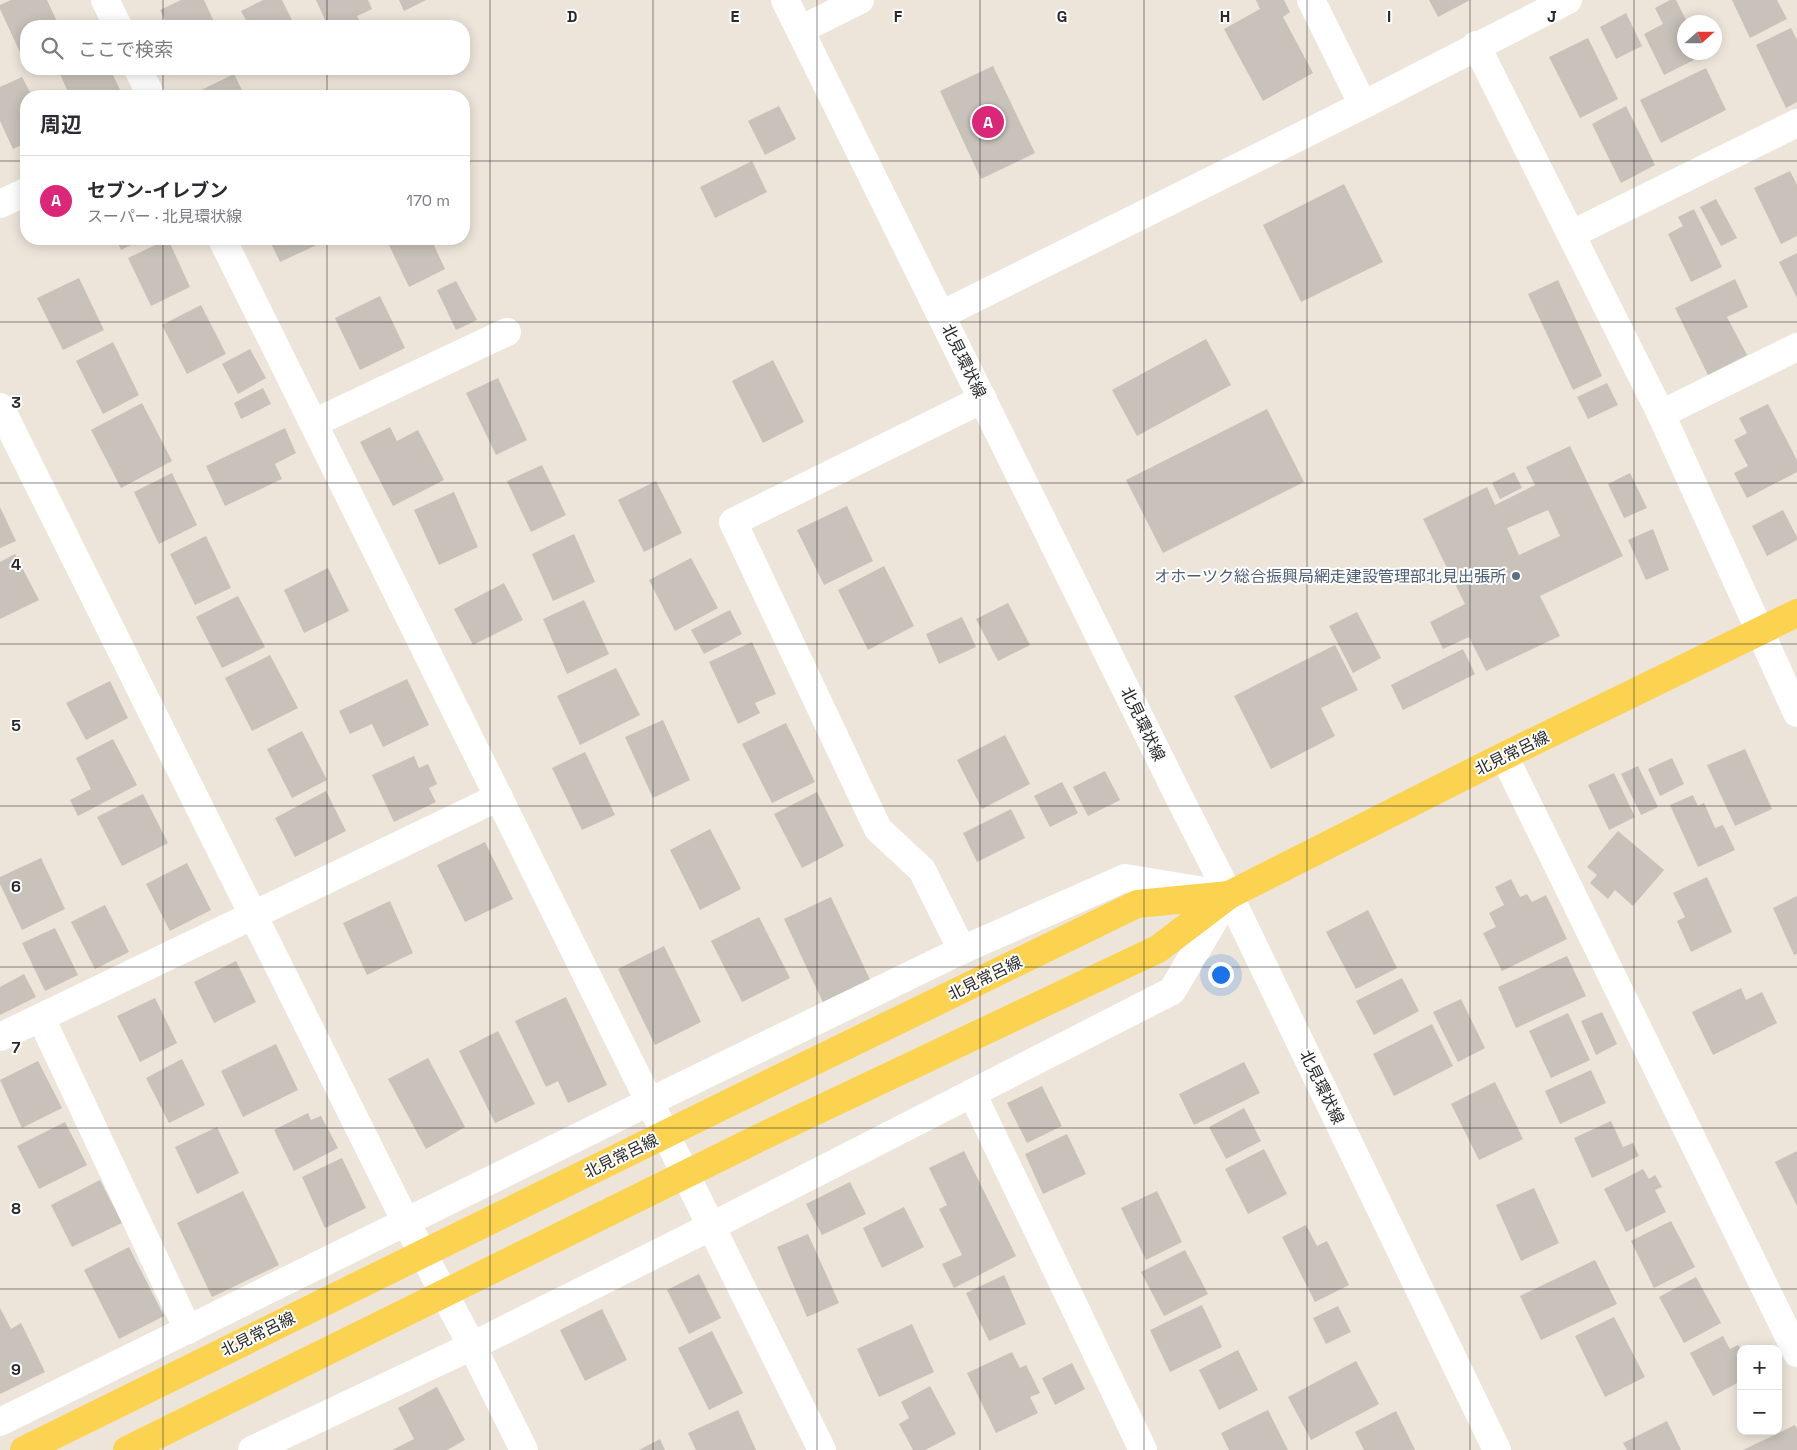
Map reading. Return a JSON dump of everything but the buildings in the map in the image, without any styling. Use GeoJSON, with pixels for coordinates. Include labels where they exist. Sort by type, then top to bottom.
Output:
{"type":"FeatureCollection","features":[{"type":"Feature","properties":{"kind":"main road","name":"北見常呂線"},"geometry":{"type":"LineString","coordinates":[[127,1450],[761,1137],[1158,949],[1229,895],[1504,756],[1797,613]]}},
{"type":"Feature","properties":{"kind":"main road","name":"北見常呂線"},"geometry":{"type":"LineString","coordinates":[[24,1450],[1137,904],[1229,895]]}},
{"type":"Feature","properties":{"kind":"street"},"geometry":{"type":"LineString","coordinates":[[105,0],[115,20]]}},
{"type":"Feature","properties":{"kind":"street","name":"北見環状線"},"geometry":{"type":"LineString","coordinates":[[785,0],[1180,800],[1229,895],[1493,1449]]}},
{"type":"Feature","properties":{"kind":"street"},"geometry":{"type":"LineString","coordinates":[[800,30],[860,0]]}},
{"type":"Feature","properties":{"kind":"street"},"geometry":{"type":"LineString","coordinates":[[1311,0],[1363,105]]}},
{"type":"Feature","properties":{"kind":"street"},"geometry":{"type":"LineString","coordinates":[[941,315],[1363,105],[1476,45],[1568,0]]}},
{"type":"Feature","properties":{"kind":"street"},"geometry":{"type":"LineString","coordinates":[[1476,45],[1661,414],[1797,713]]}},
{"type":"Feature","properties":{"kind":"street"},"geometry":{"type":"LineString","coordinates":[[141,75],[148,90]]}},
{"type":"Feature","properties":{"kind":"street"},"geometry":{"type":"LineString","coordinates":[[1572,234],[1797,123]]}},
{"type":"Feature","properties":{"kind":"street"},"geometry":{"type":"LineString","coordinates":[[0,204],[20,195]]}},
{"type":"Feature","properties":{"kind":"street"},"geometry":{"type":"LineString","coordinates":[[225,245],[822,1450]]}},
{"type":"Feature","properties":{"kind":"street"},"geometry":{"type":"LineString","coordinates":[[314,423],[507,332]]}},
{"type":"Feature","properties":{"kind":"street"},"geometry":{"type":"LineString","coordinates":[[1661,414],[1797,347]]}},
{"type":"Feature","properties":{"kind":"street"},"geometry":{"type":"LineString","coordinates":[[962,950],[922,870],[878,829],[733,522],[983,399]]}},
{"type":"Feature","properties":{"kind":"street"},"geometry":{"type":"LineString","coordinates":[[0,407],[406,1222],[472,1346],[524,1450]]}},
{"type":"Feature","properties":{"kind":"street"},"geometry":{"type":"LineString","coordinates":[[1504,756],[1797,1353]]}},
{"type":"Feature","properties":{"kind":"street"},"geometry":{"type":"LineString","coordinates":[[0,1037],[499,797]]}},
{"type":"Feature","properties":{"kind":"street"},"geometry":{"type":"LineString","coordinates":[[0,1422],[962,950],[1125,878],[1229,895],[1172,991],[712,1226],[472,1346],[252,1450]]}},
{"type":"Feature","properties":{"kind":"street"},"geometry":{"type":"LineString","coordinates":[[41,1018],[188,1330]]}},
{"type":"Feature","properties":{"kind":"street"},"geometry":{"type":"LineString","coordinates":[[972,1093],[1143,1450]]}},
{"type":"Feature","properties":{"kind":"place","name":"セブン-イレブン"},"geometry":{"type":"Point","coordinates":[988,122]}},
{"type":"Feature","properties":{"kind":"place","name":"オホーツク総合振興局網走建設管理部北見出張所"},"geometry":{"type":"Point","coordinates":[1516,576]}}]}
